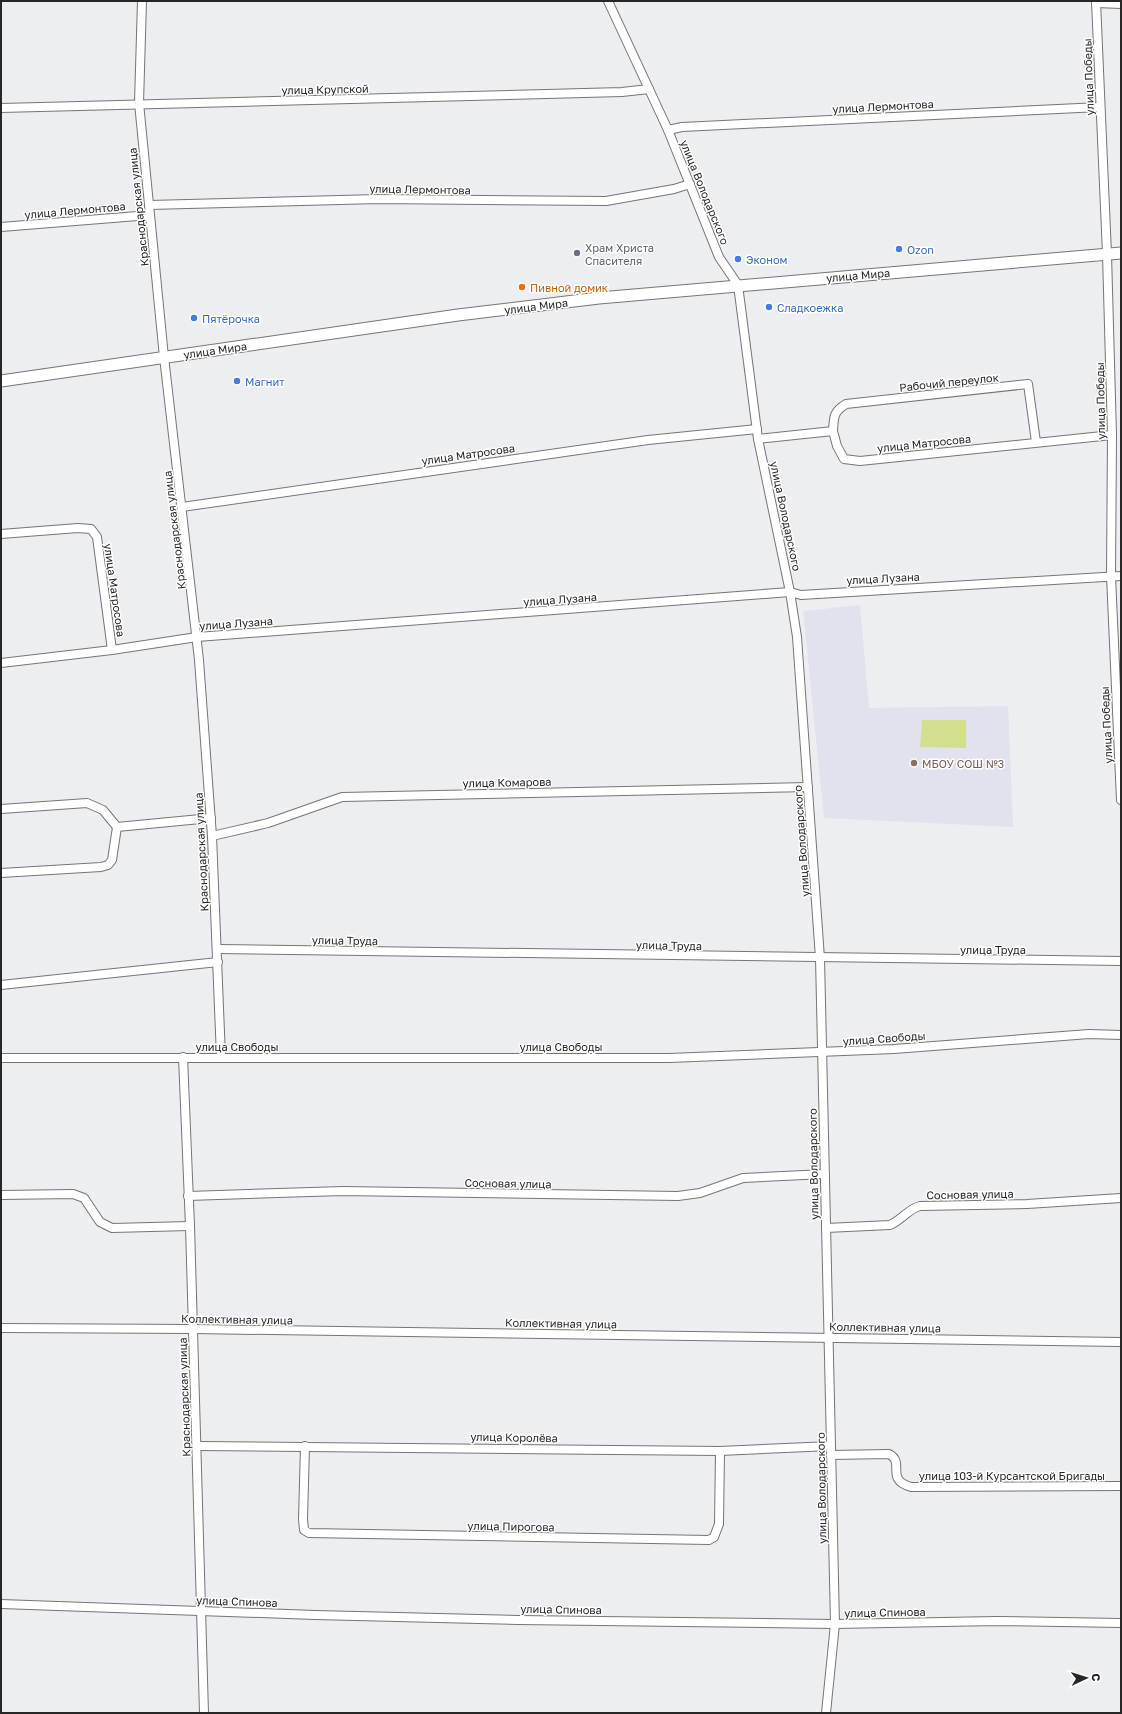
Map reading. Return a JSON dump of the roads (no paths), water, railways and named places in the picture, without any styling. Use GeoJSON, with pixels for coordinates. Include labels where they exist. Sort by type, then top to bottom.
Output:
{"type":"FeatureCollection","features":[{"type":"Feature","properties":{"kind":"main road","name":"улица Мира"},"geometry":{"type":"LineString","coordinates":[[1,381],[458,315],[599,298],[1121,253]]}},
{"type":"Feature","properties":{"kind":"street","name":"Краснодарская улица"},"geometry":{"type":"LineString","coordinates":[[142,1],[139,103],[164,357],[197,637],[211,818],[222,1057]]}},
{"type":"Feature","properties":{"kind":"street","name":"улица Володарского"},"geometry":{"type":"LineString","coordinates":[[608,1],[668,130],[719,257],[738,285],[758,439],[790,592],[797,637],[820,958],[827,1338],[835,1624],[826,1713]]}},
{"type":"Feature","properties":{"kind":"street"},"geometry":{"type":"LineString","coordinates":[[1096,2],[1121,4]]}},
{"type":"Feature","properties":{"kind":"street","name":"улица Победы"},"geometry":{"type":"LineString","coordinates":[[1096,2],[1107,254],[1112,435],[1111,576],[1119,723],[1121,800]]}},
{"type":"Feature","properties":{"kind":"street","name":"улица Крупской"},"geometry":{"type":"LineString","coordinates":[[1,108],[139,103],[392,99],[622,92],[649,89]]}},
{"type":"Feature","properties":{"kind":"street","name":"улица Лермонтова"},"geometry":{"type":"LineString","coordinates":[[668,130],[682,127],[1100,107]]}},
{"type":"Feature","properties":{"kind":"street","name":"улица Лермонтова"},"geometry":{"type":"LineString","coordinates":[[149,205],[378,199],[606,201],[667,191],[690,184]]}},
{"type":"Feature","properties":{"kind":"street","name":"улица Лермонтова"},"geometry":{"type":"LineString","coordinates":[[1,227],[150,215]]}},
{"type":"Feature","properties":{"kind":"street","name":"Рабочий переулок"},"geometry":{"type":"LineString","coordinates":[[833,431],[834,418],[837,410],[846,404],[1028,384],[1036,442]]}},
{"type":"Feature","properties":{"kind":"street","name":"улица Матросова"},"geometry":{"type":"LineString","coordinates":[[182,507],[640,441],[757,429]]}},
{"type":"Feature","properties":{"kind":"street"},"geometry":{"type":"LineString","coordinates":[[758,439],[833,431]]}},
{"type":"Feature","properties":{"kind":"street","name":"улица Матросова"},"geometry":{"type":"LineString","coordinates":[[833,431],[837,446],[844,460],[860,461],[1112,435]]}},
{"type":"Feature","properties":{"kind":"street","name":"улица Матросова"},"geometry":{"type":"LineString","coordinates":[[1,534],[78,528],[90,529],[97,537],[112,650]]}},
{"type":"Feature","properties":{"kind":"street","name":"улица Лузана"},"geometry":{"type":"LineString","coordinates":[[1,663],[112,650],[197,637],[790,592],[801,594],[1121,576]]}},
{"type":"Feature","properties":{"kind":"street","name":"улица Комарова"},"geometry":{"type":"LineString","coordinates":[[212,836],[268,823],[342,797],[808,787]]}},
{"type":"Feature","properties":{"kind":"street"},"geometry":{"type":"LineString","coordinates":[[1,809],[87,803],[103,810],[117,827],[112,860],[108,865],[101,867],[1,873]]}},
{"type":"Feature","properties":{"kind":"street"},"geometry":{"type":"LineString","coordinates":[[117,827],[211,818]]}},
{"type":"Feature","properties":{"kind":"street","name":"улица Труда"},"geometry":{"type":"LineString","coordinates":[[217,949],[1121,961]]}},
{"type":"Feature","properties":{"kind":"street"},"geometry":{"type":"LineString","coordinates":[[1,985],[218,962]]}},
{"type":"Feature","properties":{"kind":"street","name":"улица Свободы"},"geometry":{"type":"LineString","coordinates":[[1,1058],[669,1058],[822,1053],[1089,1034],[1121,1035]]}},
{"type":"Feature","properties":{"kind":"street","name":"Краснодарская улица"},"geometry":{"type":"LineString","coordinates":[[183,1057],[190,1226],[204,1713]]}},
{"type":"Feature","properties":{"kind":"street","name":"Сосновая улица"},"geometry":{"type":"LineString","coordinates":[[188,1196],[343,1191],[678,1196],[700,1193],[743,1178],[825,1174]]}},
{"type":"Feature","properties":{"kind":"street"},"geometry":{"type":"LineString","coordinates":[[1,1195],[73,1194],[84,1198],[100,1222],[112,1228],[190,1226]]}},
{"type":"Feature","properties":{"kind":"street","name":"Сосновая улица"},"geometry":{"type":"LineString","coordinates":[[826,1228],[890,1225],[898,1221],[913,1207],[920,1206],[1027,1204],[1121,1198]]}},
{"type":"Feature","properties":{"kind":"street","name":"Коллективная улица"},"geometry":{"type":"LineString","coordinates":[[1,1328],[193,1329],[1121,1342]]}},
{"type":"Feature","properties":{"kind":"street","name":"улица Королёва"},"geometry":{"type":"LineString","coordinates":[[197,1446],[720,1451],[831,1446]]}},
{"type":"Feature","properties":{"kind":"street","name":"улица Пирогова"},"geometry":{"type":"LineString","coordinates":[[305,1446],[302,1520],[304,1530],[309,1533],[709,1540],[714,1537],[718,1524],[720,1451]]}},
{"type":"Feature","properties":{"kind":"street","name":"улица 103-й Курсантской Бригады"},"geometry":{"type":"LineString","coordinates":[[831,1455],[889,1454],[894,1456],[896,1461],[897,1478],[902,1484],[911,1487],[1121,1486]]}},
{"type":"Feature","properties":{"kind":"street","name":"улица Спинова"},"geometry":{"type":"LineString","coordinates":[[1,1604],[201,1610],[315,1616],[835,1624],[997,1621],[1121,1623]]}},
{"type":"Feature","properties":{"kind":"place","name":"Ozon"},"geometry":{"type":"Point","coordinates":[899,249]}},
{"type":"Feature","properties":{"kind":"place","name":"Храм Христа Спасителя"},"geometry":{"type":"Point","coordinates":[577,253]}},
{"type":"Feature","properties":{"kind":"place","name":"Эконом"},"geometry":{"type":"Point","coordinates":[738,259]}},
{"type":"Feature","properties":{"kind":"place","name":"Пивной домик"},"geometry":{"type":"Point","coordinates":[522,287]}},
{"type":"Feature","properties":{"kind":"place","name":"Сладкоежка"},"geometry":{"type":"Point","coordinates":[769,307]}},
{"type":"Feature","properties":{"kind":"place","name":"Пятёрочка"},"geometry":{"type":"Point","coordinates":[194,318]}},
{"type":"Feature","properties":{"kind":"place","name":"Магнит"},"geometry":{"type":"Point","coordinates":[237,381]}},
{"type":"Feature","properties":{"kind":"place","name":"МБОУ СОШ №3"},"geometry":{"type":"Point","coordinates":[914,763]}}]}
